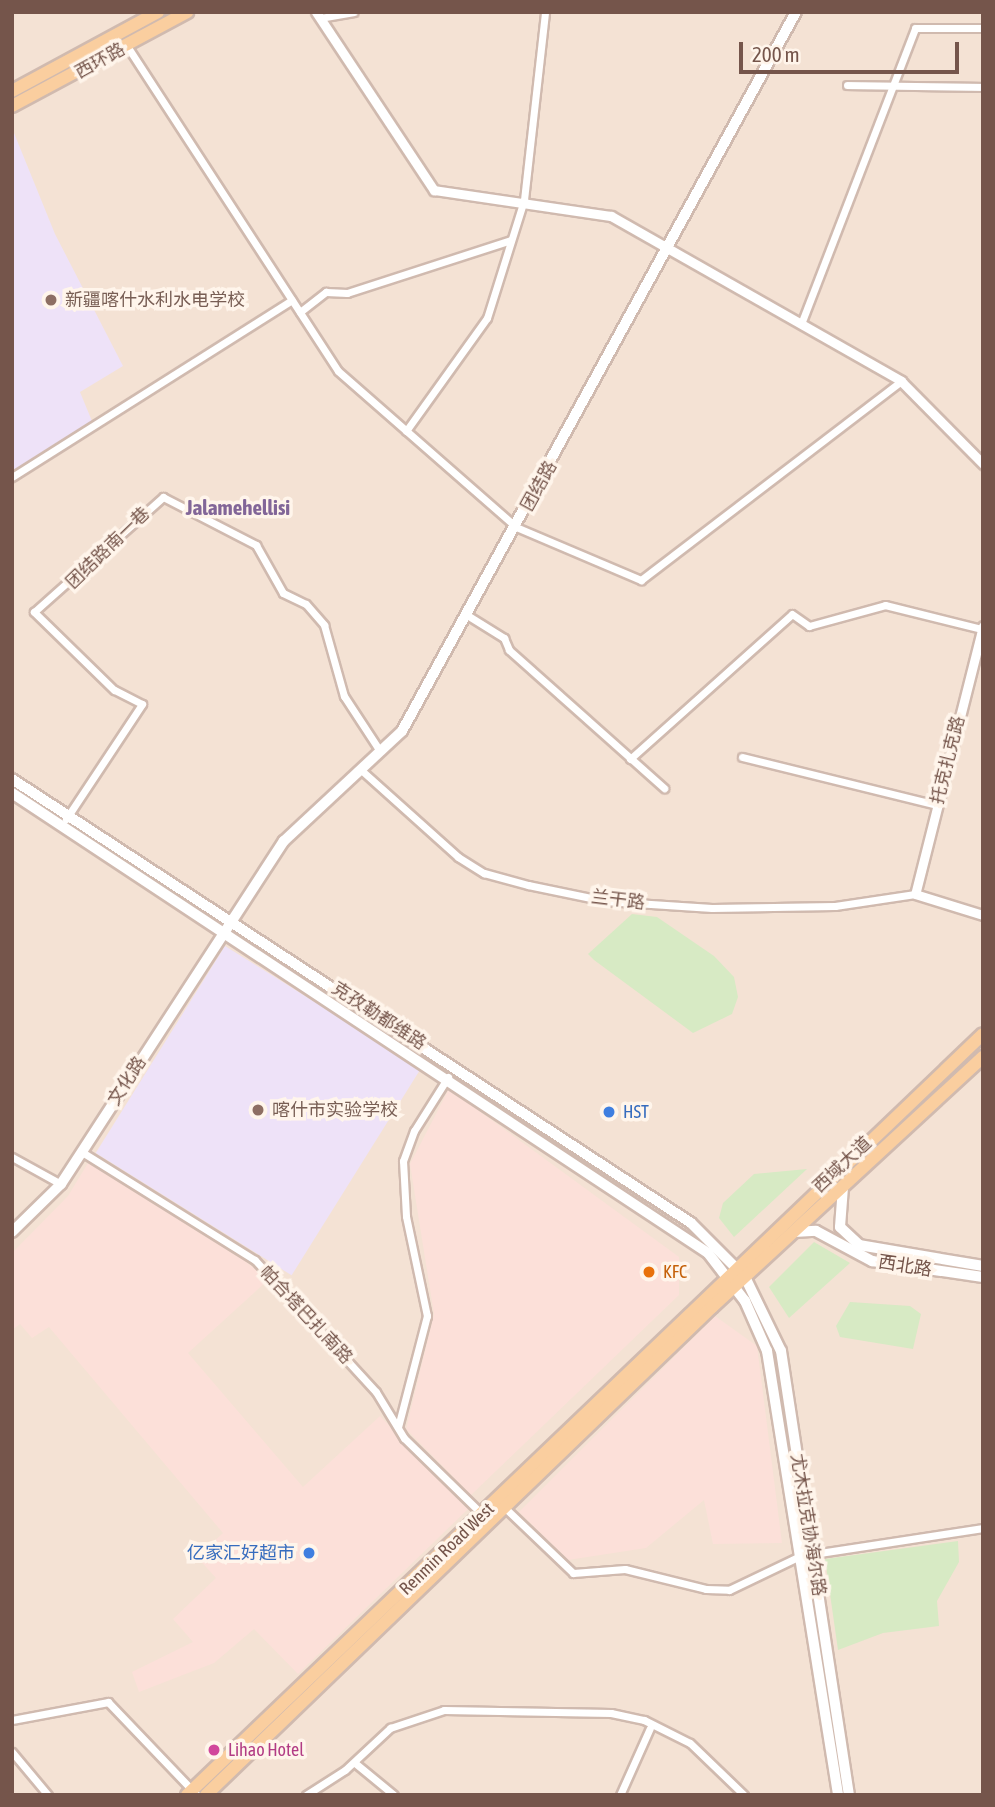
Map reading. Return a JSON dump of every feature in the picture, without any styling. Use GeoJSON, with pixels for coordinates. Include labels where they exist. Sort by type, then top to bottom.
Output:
{"type":"FeatureCollection","features":[{"type":"Feature","properties":{"kind":"main road","name":"西环路"},"geometry":{"type":"LineString","coordinates":[[12,91],[158,12]]}},
{"type":"Feature","properties":{"kind":"main road","name":"西环路"},"geometry":{"type":"LineString","coordinates":[[12,106],[187,12]]}},
{"type":"Feature","properties":{"kind":"main road","name":"团结路"},"geometry":{"type":"LineString","coordinates":[[230,920],[284,841],[402,731],[796,12]]}},
{"type":"Feature","properties":{"kind":"main road","name":"克孜勒都维路"},"geometry":{"type":"LineString","coordinates":[[12,779],[65,821],[222,932],[685,1232],[726,1275]]}},
{"type":"Feature","properties":{"kind":"main road","name":"克孜勒都维路"},"geometry":{"type":"LineString","coordinates":[[12,793],[65,821],[230,920],[691,1223],[736,1266]]}},
{"type":"Feature","properties":{"kind":"main road","name":"文化路"},"geometry":{"type":"LineString","coordinates":[[12,1232],[61,1184],[230,920]]}},
{"type":"Feature","properties":{"kind":"main road","name":"西域大道"},"geometry":{"type":"LineString","coordinates":[[707,1303],[726,1275],[983,1034]]}},
{"type":"Feature","properties":{"kind":"main road","name":"西域大道"},"geometry":{"type":"LineString","coordinates":[[707,1303],[735,1287],[983,1057]]}},
{"type":"Feature","properties":{"kind":"main road","name":"西北路"},"geometry":{"type":"LineString","coordinates":[[843,1187],[837,1216],[845,1235],[859,1244],[983,1266]]}},
{"type":"Feature","properties":{"kind":"main road","name":"西北路"},"geometry":{"type":"LineString","coordinates":[[794,1232],[816,1231],[872,1261],[983,1278]]}},
{"type":"Feature","properties":{"kind":"main road","name":"尤木拉克协海尔路"},"geometry":{"type":"LineString","coordinates":[[736,1266],[745,1277],[781,1351],[849,1795]]}},
{"type":"Feature","properties":{"kind":"main road","name":"尤木拉克协海尔路"},"geometry":{"type":"LineString","coordinates":[[726,1275],[735,1287],[767,1352],[838,1795]]}},
{"type":"Feature","properties":{"kind":"main road","name":"Renmin Road West"},"geometry":{"type":"LineString","coordinates":[[206,1795],[707,1303]]}},
{"type":"Feature","properties":{"kind":"main road","name":"Renmin Road West"},"geometry":{"type":"LineString","coordinates":[[192,1793],[486,1519]]}},
{"type":"Feature","properties":{"kind":"street"},"geometry":{"type":"LineString","coordinates":[[353,12],[318,15],[434,190],[596,210],[669,248],[901,381],[983,464]]}},
{"type":"Feature","properties":{"kind":"street"},"geometry":{"type":"LineString","coordinates":[[406,431],[487,318],[524,200],[545,12]]}},
{"type":"Feature","properties":{"kind":"street"},"geometry":{"type":"LineString","coordinates":[[801,324],[915,28],[983,27]]}},
{"type":"Feature","properties":{"kind":"street"},"geometry":{"type":"LineString","coordinates":[[127,46],[338,371],[516,527],[642,580],[901,381]]}},
{"type":"Feature","properties":{"kind":"street"},"geometry":{"type":"LineString","coordinates":[[847,85],[983,87]]}},
{"type":"Feature","properties":{"kind":"street"},"geometry":{"type":"LineString","coordinates":[[300,312],[326,292],[347,293],[511,240]]}},
{"type":"Feature","properties":{"kind":"street"},"geometry":{"type":"LineString","coordinates":[[12,477],[292,300]]}},
{"type":"Feature","properties":{"kind":"street","name":"团结路南一巷"},"geometry":{"type":"LineString","coordinates":[[65,821],[142,704],[114,690],[34,612],[163,497],[256,545],[283,593],[306,604],[324,625],[344,696],[380,751]]}},
{"type":"Feature","properties":{"kind":"street"},"geometry":{"type":"LineString","coordinates":[[630,759],[792,614],[809,626],[885,605],[982,627]]}},
{"type":"Feature","properties":{"kind":"street"},"geometry":{"type":"LineString","coordinates":[[467,615],[504,638],[509,650],[664,788]]}},
{"type":"Feature","properties":{"kind":"street","name":"托克扎克路"},"geometry":{"type":"LineString","coordinates":[[915,894],[982,627]]}},
{"type":"Feature","properties":{"kind":"street"},"geometry":{"type":"LineString","coordinates":[[742,757],[937,805]]}},
{"type":"Feature","properties":{"kind":"street","name":"兰干路"},"geometry":{"type":"LineString","coordinates":[[360,769],[458,857],[484,873],[527,884],[605,901],[712,908],[835,906],[915,894]]}},
{"type":"Feature","properties":{"kind":"street"},"geometry":{"type":"LineString","coordinates":[[915,894],[983,915]]}},
{"type":"Feature","properties":{"kind":"street"},"geometry":{"type":"LineString","coordinates":[[398,1427],[427,1316],[406,1216],[403,1161],[414,1131],[449,1077]]}},
{"type":"Feature","properties":{"kind":"street","name":"帕合塔巴扎南路"},"geometry":{"type":"LineString","coordinates":[[82,1152],[255,1260],[376,1392],[398,1427],[486,1519]]}},
{"type":"Feature","properties":{"kind":"street"},"geometry":{"type":"LineString","coordinates":[[12,1157],[61,1184]]}},
{"type":"Feature","properties":{"kind":"street"},"geometry":{"type":"LineString","coordinates":[[501,1504],[573,1573],[625,1569],[729,1590],[800,1556],[983,1528]]}},
{"type":"Feature","properties":{"kind":"street"},"geometry":{"type":"LineString","coordinates":[[12,1720],[108,1702],[192,1793]]}},
{"type":"Feature","properties":{"kind":"street"},"geometry":{"type":"LineString","coordinates":[[306,1795],[355,1763],[390,1728],[444,1710],[611,1713],[690,1743],[744,1795]]}},
{"type":"Feature","properties":{"kind":"street"},"geometry":{"type":"LineString","coordinates":[[620,1795],[650,1728]]}},
{"type":"Feature","properties":{"kind":"street"},"geometry":{"type":"LineString","coordinates":[[12,1752],[48,1795]]}},
{"type":"Feature","properties":{"kind":"street"},"geometry":{"type":"LineString","coordinates":[[355,1763],[394,1795]]}},
{"type":"Feature","properties":{"kind":"shaded area"},"geometry":{"type":"Polygon","coordinates":[[[12,12],[983,12],[983,1795],[12,1795],[12,12]]]}},
{"type":"Feature","properties":{"kind":"shaded area","name":"新疆喀什水利水电学校"},"geometry":{"type":"Polygon","coordinates":[[[14,133],[55,234],[123,366],[80,392],[94,426],[12,480],[14,133]]]}},
{"type":"Feature","properties":{"kind":"shaded area","name":"喀什市实验学校"},"geometry":{"type":"Polygon","coordinates":[[[225,946],[421,1068],[292,1275],[96,1153],[225,946]]]}},
{"type":"Feature","properties":{"kind":"shaded area"},"geometry":{"type":"Polygon","coordinates":[[[449,1089],[679,1257],[679,1295],[471,1495],[406,1429],[434,1314],[410,1164],[449,1089]]]}},
{"type":"Feature","properties":{"kind":"shaded area"},"geometry":{"type":"Polygon","coordinates":[[[88,1163],[234,1252],[268,1280],[188,1353],[303,1487],[380,1416],[469,1508],[298,1674],[254,1629],[214,1663],[139,1692],[132,1672],[193,1642],[173,1619],[216,1578],[197,1557],[223,1533],[49,1327],[32,1338],[20,1324],[12,1330],[12,1253],[68,1196],[88,1163]]]}},
{"type":"Feature","properties":{"kind":"shaded area"},"geometry":{"type":"Polygon","coordinates":[[[715,1316],[757,1346],[782,1543],[713,1544],[704,1500],[646,1548],[568,1560],[519,1512],[715,1316]]]}},
{"type":"Feature","properties":{"kind":"green space"},"geometry":{"type":"Polygon","coordinates":[[[632,914],[657,917],[714,956],[734,977],[738,997],[732,1014],[693,1033],[588,954],[632,914]]]}},
{"type":"Feature","properties":{"kind":"green space"},"geometry":{"type":"Polygon","coordinates":[[[807,1169],[734,1237],[719,1218],[723,1203],[754,1174],[807,1169]]]}},
{"type":"Feature","properties":{"kind":"green space"},"geometry":{"type":"Polygon","coordinates":[[[814,1242],[850,1263],[789,1318],[769,1287],[814,1242]]]}},
{"type":"Feature","properties":{"kind":"green space"},"geometry":{"type":"Polygon","coordinates":[[[850,1302],[910,1306],[921,1314],[913,1349],[840,1337],[836,1326],[850,1302]]]}},
{"type":"Feature","properties":{"kind":"green space"},"geometry":{"type":"Polygon","coordinates":[[[958,1541],[959,1562],[937,1601],[939,1626],[883,1633],[838,1650],[825,1559],[958,1541]]]}},
{"type":"Feature","properties":{"kind":"place","name":"新疆喀什水利水电学校"},"geometry":{"type":"Point","coordinates":[51,300]}},
{"type":"Feature","properties":{"kind":"place","name":"喀什市实验学校"},"geometry":{"type":"Point","coordinates":[258,1110]}},
{"type":"Feature","properties":{"kind":"place","name":"HST"},"geometry":{"type":"Point","coordinates":[609,1112]}},
{"type":"Feature","properties":{"kind":"place","name":"KFC"},"geometry":{"type":"Point","coordinates":[649,1272]}},
{"type":"Feature","properties":{"kind":"place","name":"亿家汇好超市"},"geometry":{"type":"Point","coordinates":[309,1553]}},
{"type":"Feature","properties":{"kind":"place","name":"Lihao Hotel"},"geometry":{"type":"Point","coordinates":[214,1750]}},
{"type":"Feature","properties":{"kind":"district","name":"Jalamehellisi"},"geometry":{"type":"Point","coordinates":[238,507]}}]}
